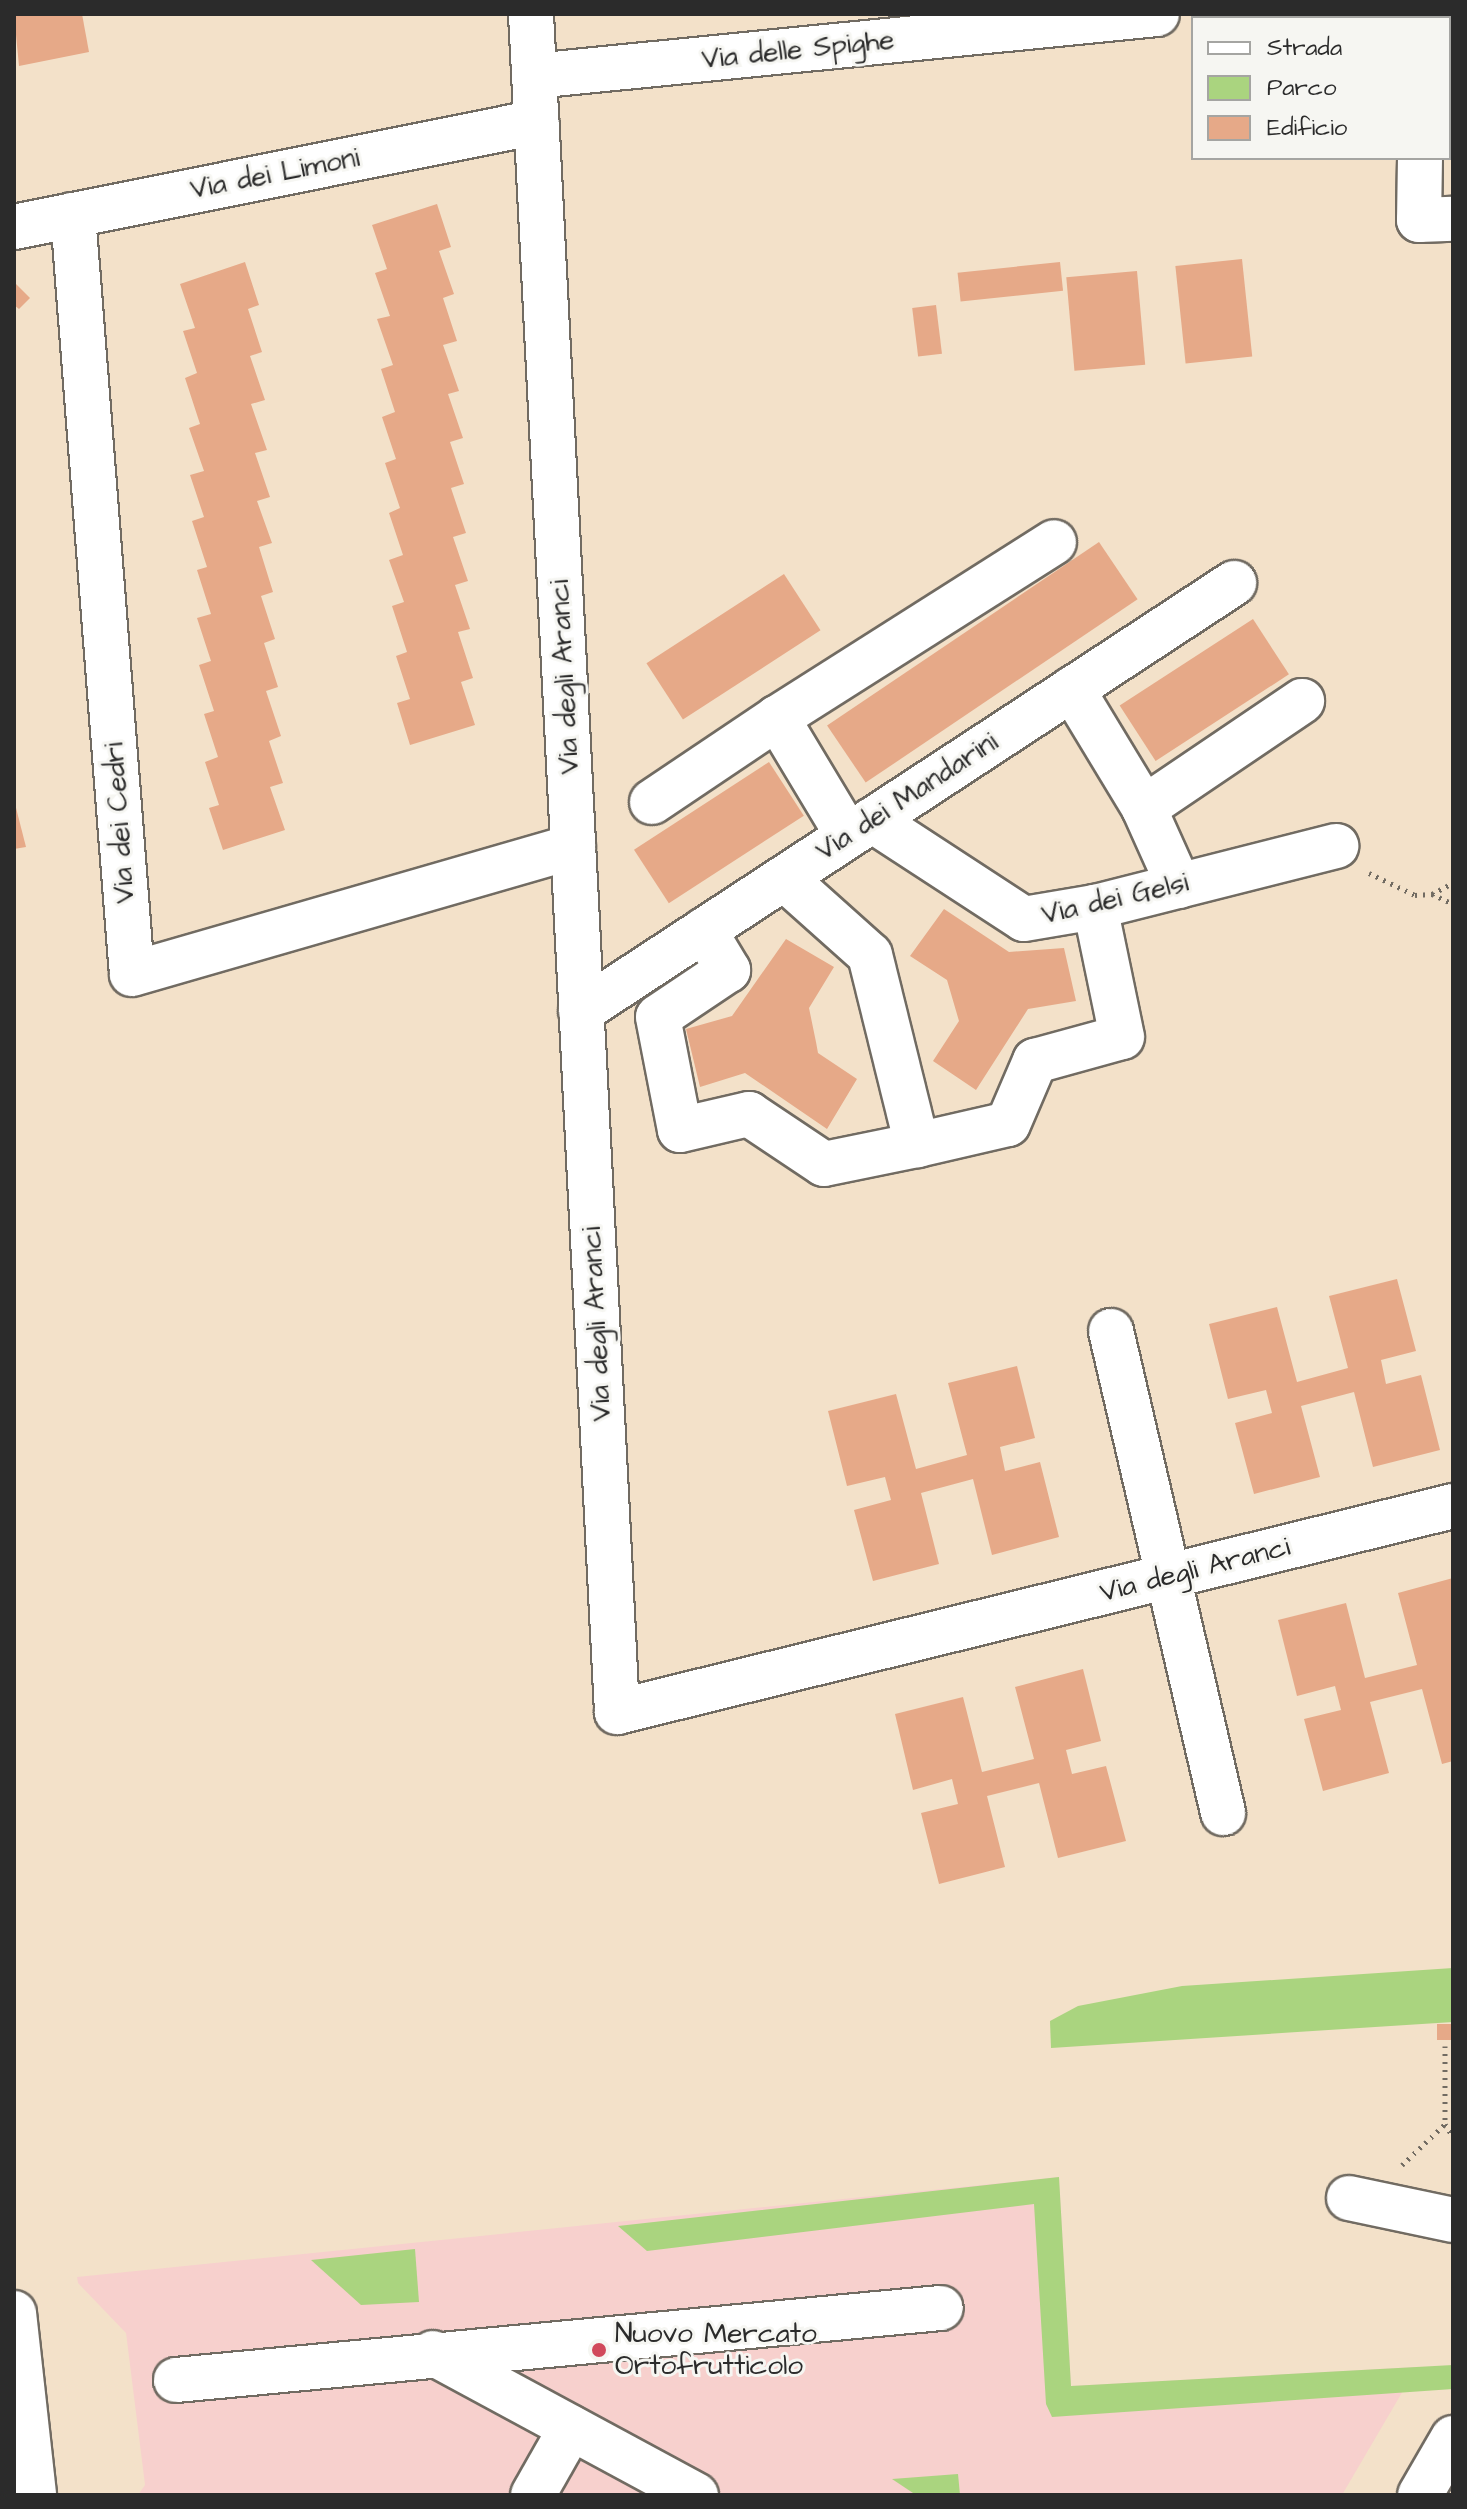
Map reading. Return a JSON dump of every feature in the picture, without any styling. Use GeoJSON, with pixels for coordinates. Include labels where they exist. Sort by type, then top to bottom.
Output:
{"type":"FeatureCollection","features":[{"type":"Feature","properties":{"kind":"street","name":"Via degli Aranci"},"geometry":{"type":"LineString","coordinates":[[531,14],[617,1712],[1453,1506]]}},
{"type":"Feature","properties":{"kind":"street","name":"Via delle Spighe"},"geometry":{"type":"LineString","coordinates":[[534,76],[947,24],[1157,14]]}},
{"type":"Feature","properties":{"kind":"street","name":"Via dei Limoni"},"geometry":{"type":"LineString","coordinates":[[14,227],[537,122]]}},
{"type":"Feature","properties":{"kind":"street"},"geometry":{"type":"LineString","coordinates":[[1420,160],[1419,220],[1453,219]]}},
{"type":"Feature","properties":{"kind":"street","name":"Via dei Cedri"},"geometry":{"type":"LineString","coordinates":[[73,215],[132,974],[573,847]]}},
{"type":"Feature","properties":{"kind":"street"},"geometry":{"type":"LineString","coordinates":[[652,802],[777,718],[1054,542]]}},
{"type":"Feature","properties":{"kind":"street","name":"Via dei Mandarini"},"geometry":{"type":"LineString","coordinates":[[581,1011],[1234,583]]}},
{"type":"Feature","properties":{"kind":"street"},"geometry":{"type":"LineString","coordinates":[[1072,689],[1144,808],[1179,886]]}},
{"type":"Feature","properties":{"kind":"street"},"geometry":{"type":"LineString","coordinates":[[1144,808],[1302,701]]}},
{"type":"Feature","properties":{"kind":"street"},"geometry":{"type":"LineString","coordinates":[[777,718],[860,828]]}},
{"type":"Feature","properties":{"kind":"street","name":"Via dei Gelsi"},"geometry":{"type":"LineString","coordinates":[[860,828],[1024,919],[1095,907],[1336,846]]}},
{"type":"Feature","properties":{"kind":"street"},"geometry":{"type":"LineString","coordinates":[[784,878],[870,955],[917,1145]]}},
{"type":"Feature","properties":{"kind":"street"},"geometry":{"type":"LineString","coordinates":[[704,930],[728,970],[658,1017],[680,1130],[749,1114],[824,1164],[1008,1124],[1035,1061],[1122,1037],[1095,907]]}},
{"type":"Feature","properties":{"kind":"street"},"geometry":{"type":"LineString","coordinates":[[1111,1331],[1223,1813]]}},
{"type":"Feature","properties":{"kind":"street"},"geometry":{"type":"LineString","coordinates":[[1349,2198],[1453,2220]]}},
{"type":"Feature","properties":{"kind":"street"},"geometry":{"type":"LineString","coordinates":[[176,2380],[433,2353],[941,2308]]}},
{"type":"Feature","properties":{"kind":"street"},"geometry":{"type":"LineString","coordinates":[[14,2313],[34,2495]]}},
{"type":"Feature","properties":{"kind":"street"},"geometry":{"type":"LineString","coordinates":[[433,2353],[696,2495]]}},
{"type":"Feature","properties":{"kind":"street"},"geometry":{"type":"LineString","coordinates":[[533,2495],[571,2428]]}},
{"type":"Feature","properties":{"kind":"street"},"geometry":{"type":"LineString","coordinates":[[1420,2495],[1453,2438]]}},
{"type":"Feature","properties":{"kind":"path"},"geometry":{"type":"LineString","coordinates":[[1336,846],[1358,869],[1415,895],[1432,894],[1453,883]]}},
{"type":"Feature","properties":{"kind":"path"},"geometry":{"type":"LineString","coordinates":[[1432,894],[1453,904]]}},
{"type":"Feature","properties":{"kind":"path"},"geometry":{"type":"LineString","coordinates":[[1445,2046],[1445,2124],[1453,2137]]}},
{"type":"Feature","properties":{"kind":"shaded area","name":"Nuovo Mercato Ortofrutticolo"},"geometry":{"type":"Polygon","coordinates":[[[1059,2177],[1071,2386],[1417,2367],[1342,2495],[138,2495],[145,2485],[126,2333],[78,2283],[77,2277],[1059,2177]]]}},
{"type":"Feature","properties":{"kind":"green space"},"geometry":{"type":"Polygon","coordinates":[[[1453,1968],[1453,2022],[1051,2048],[1050,2021],[1078,2006],[1182,1986],[1453,1968]]]}},
{"type":"Feature","properties":{"kind":"green space"},"geometry":{"type":"Polygon","coordinates":[[[1059,2177],[1071,2386],[1453,2365],[1453,2389],[1052,2417],[1046,2404],[1034,2204],[647,2251],[618,2226],[1059,2177]]]}},
{"type":"Feature","properties":{"kind":"green space"},"geometry":{"type":"Polygon","coordinates":[[[415,2249],[419,2302],[361,2305],[311,2260],[415,2249]]]}},
{"type":"Feature","properties":{"kind":"green space"},"geometry":{"type":"Polygon","coordinates":[[[958,2474],[960,2495],[916,2495],[892,2479],[958,2474]]]}},
{"type":"Feature","properties":{"kind":"building"},"geometry":{"type":"Polygon","coordinates":[[[14,14],[82,14],[89,52],[19,66],[14,14]]]}},
{"type":"Feature","properties":{"kind":"building"},"geometry":{"type":"Polygon","coordinates":[[[437,204],[451,247],[439,251],[454,294],[443,298],[457,341],[443,345],[459,391],[448,394],[463,438],[450,442],[464,484],[451,488],[466,533],[453,537],[468,581],[455,585],[470,629],[458,632],[473,678],[461,682],[475,725],[410,745],[397,703],[410,699],[396,656],[407,652],[392,606],[404,602],[389,560],[403,555],[389,513],[400,508],[385,463],[396,459],[382,417],[395,412],[381,369],[393,365],[377,319],[390,316],[375,273],[387,269],[372,225],[437,204]]]}},
{"type":"Feature","properties":{"kind":"building"},"geometry":{"type":"Polygon","coordinates":[[[1242,259],[1252,356],[1186,363],[1175,266],[1242,259]]]}},
{"type":"Feature","properties":{"kind":"building"},"geometry":{"type":"Polygon","coordinates":[[[245,262],[259,305],[248,309],[262,352],[250,356],[265,400],[251,404],[267,450],[255,453],[270,497],[257,501],[272,543],[259,547],[273,592],[261,596],[275,639],[264,643],[278,687],[266,691],[281,736],[269,741],[283,783],[270,787],[285,830],[223,850],[209,808],[219,805],[205,762],[218,757],[204,714],[214,711],[199,665],[211,661],[197,618],[211,614],[197,570],[207,567],[192,521],[204,517],[190,475],[204,471],[189,428],[200,424],[185,378],[197,373],[183,331],[195,328],[180,284],[245,262]]]}},
{"type":"Feature","properties":{"kind":"building"},"geometry":{"type":"Polygon","coordinates":[[[1060,262],[1063,291],[961,302],[958,273],[1060,262]]]}},
{"type":"Feature","properties":{"kind":"building"},"geometry":{"type":"Polygon","coordinates":[[[1137,271],[1145,365],[1074,371],[1066,277],[1137,271]]]}},
{"type":"Feature","properties":{"kind":"building"},"geometry":{"type":"Polygon","coordinates":[[[14,282],[30,298],[19,309],[14,305],[14,282]]]}},
{"type":"Feature","properties":{"kind":"building"},"geometry":{"type":"Polygon","coordinates":[[[936,305],[942,354],[918,357],[912,308],[936,305]]]}},
{"type":"Feature","properties":{"kind":"building"},"geometry":{"type":"Polygon","coordinates":[[[1099,542],[1138,599],[866,783],[827,725],[1099,542]]]}},
{"type":"Feature","properties":{"kind":"building"},"geometry":{"type":"Polygon","coordinates":[[[784,574],[820,630],[683,720],[646,663],[784,574]]]}},
{"type":"Feature","properties":{"kind":"building"},"geometry":{"type":"Polygon","coordinates":[[[1253,619],[1289,674],[1156,761],[1120,706],[1253,619]]]}},
{"type":"Feature","properties":{"kind":"building"},"geometry":{"type":"Polygon","coordinates":[[[769,762],[804,816],[669,903],[634,850],[769,762]]]}},
{"type":"Feature","properties":{"kind":"building"},"geometry":{"type":"Polygon","coordinates":[[[14,800],[26,847],[14,849],[14,800]]]}},
{"type":"Feature","properties":{"kind":"building"},"geometry":{"type":"Polygon","coordinates":[[[944,909],[1009,952],[1064,948],[1076,1001],[1028,1009],[976,1090],[933,1061],[959,1021],[947,980],[910,956],[944,909]]]}},
{"type":"Feature","properties":{"kind":"building"},"geometry":{"type":"Polygon","coordinates":[[[786,939],[834,967],[809,1008],[818,1053],[857,1079],[827,1129],[745,1073],[700,1087],[686,1029],[732,1016],[786,939]]]}},
{"type":"Feature","properties":{"kind":"building"},"geometry":{"type":"Polygon","coordinates":[[[1397,1279],[1416,1351],[1381,1360],[1386,1384],[1421,1375],[1440,1450],[1373,1467],[1354,1392],[1301,1406],[1320,1477],[1254,1494],[1235,1423],[1272,1413],[1266,1390],[1228,1399],[1209,1324],[1277,1307],[1297,1382],[1348,1368],[1329,1296],[1397,1279]]]}},
{"type":"Feature","properties":{"kind":"building"},"geometry":{"type":"Polygon","coordinates":[[[1017,1366],[1035,1438],[1000,1447],[1005,1471],[1040,1462],[1059,1537],[992,1555],[973,1479],[921,1493],[939,1564],[873,1581],[854,1510],[891,1500],[885,1477],[847,1486],[828,1411],[896,1394],[916,1469],[967,1455],[948,1383],[1017,1366]]]}},
{"type":"Feature","properties":{"kind":"building"},"geometry":{"type":"Polygon","coordinates":[[[1453,1578],[1453,1761],[1442,1764],[1422,1689],[1370,1702],[1389,1773],[1323,1791],[1304,1719],[1341,1710],[1335,1686],[1297,1696],[1278,1620],[1346,1603],[1365,1678],[1417,1665],[1398,1593],[1453,1578]]]}},
{"type":"Feature","properties":{"kind":"building"},"geometry":{"type":"Polygon","coordinates":[[[1083,1669],[1101,1741],[1066,1750],[1072,1774],[1106,1766],[1126,1841],[1058,1858],[1039,1783],[987,1796],[1005,1867],[939,1884],[921,1813],[958,1804],[952,1779],[913,1790],[895,1714],[963,1697],[982,1772],[1034,1759],[1015,1687],[1083,1669]]]}},
{"type":"Feature","properties":{"kind":"building"},"geometry":{"type":"Polygon","coordinates":[[[1437,2024],[1453,2024],[1453,2040],[1437,2040],[1437,2024]]]}},
{"type":"Feature","properties":{"kind":"place","name":"Nuovo Mercato Ortofrutticolo"},"geometry":{"type":"Point","coordinates":[599,2350]}}]}
